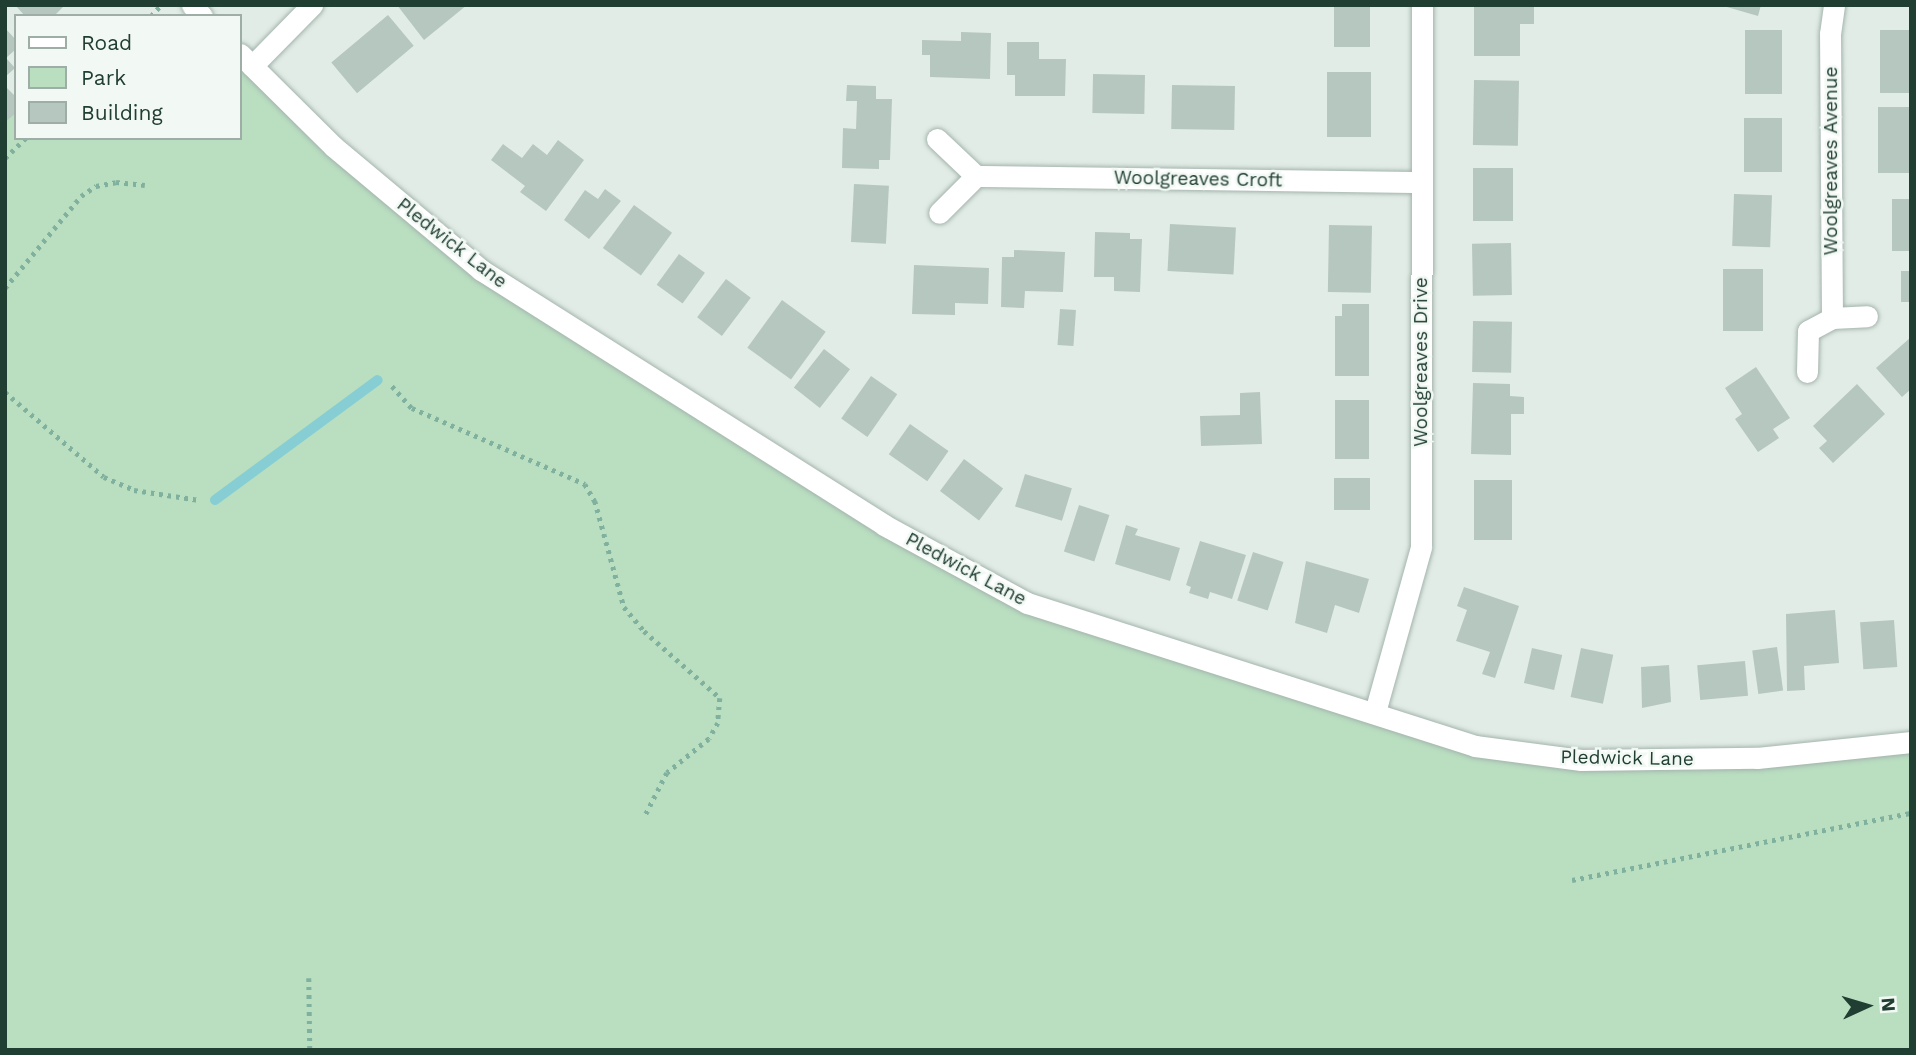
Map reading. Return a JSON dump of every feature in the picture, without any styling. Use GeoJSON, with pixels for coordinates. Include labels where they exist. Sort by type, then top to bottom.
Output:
{"type":"FeatureCollection","features":[{"type":"Feature","properties":{"kind":"street"},"geometry":{"type":"LineString","coordinates":[[246,60],[313,5]]}},
{"type":"Feature","properties":{"kind":"street","name":"Woolgreaves Drive"},"geometry":{"type":"LineString","coordinates":[[1375,712],[1420,547],[1422,5]]}},
{"type":"Feature","properties":{"kind":"street","name":"Woolgreaves Avenue"},"geometry":{"type":"LineString","coordinates":[[1832,318],[1830,34],[1834,5]]}},
{"type":"Feature","properties":{"kind":"street","name":"Pledwick Lane"},"geometry":{"type":"LineString","coordinates":[[246,60],[334,147],[481,270],[884,525],[1027,603],[1475,746],[1581,761],[1757,758],[1911,742]]}},
{"type":"Feature","properties":{"kind":"street"},"geometry":{"type":"LineString","coordinates":[[937,139],[976,176],[939,213]]}},
{"type":"Feature","properties":{"kind":"street","name":"Woolgreaves Croft"},"geometry":{"type":"LineString","coordinates":[[976,176],[1420,182]]}},
{"type":"Feature","properties":{"kind":"street"},"geometry":{"type":"LineString","coordinates":[[1807,372],[1808,331],[1832,318],[1867,316]]}},
{"type":"Feature","properties":{"kind":"path"},"geometry":{"type":"LineString","coordinates":[[5,158],[24,140]]}},
{"type":"Feature","properties":{"kind":"path"},"geometry":{"type":"LineString","coordinates":[[5,288],[81,196],[106,184],[145,185]]}},
{"type":"Feature","properties":{"kind":"path"},"geometry":{"type":"LineString","coordinates":[[393,386],[412,408],[584,484],[595,501],[624,607],[644,631],[720,698],[718,723],[709,739],[667,773],[645,816]]}},
{"type":"Feature","properties":{"kind":"path"},"geometry":{"type":"LineString","coordinates":[[5,392],[104,477],[134,490],[199,500]]}},
{"type":"Feature","properties":{"kind":"path"},"geometry":{"type":"LineString","coordinates":[[1572,880],[1911,813]]}},
{"type":"Feature","properties":{"kind":"path"},"geometry":{"type":"LineString","coordinates":[[309,978],[310,1050]]}},
{"type":"Feature","properties":{"kind":"green space"},"geometry":{"type":"Polygon","coordinates":[[[242,56],[481,270],[1027,603],[1375,712],[1581,760],[1911,742],[1911,1050],[5,1050],[5,118],[14,111],[14,140],[242,140],[242,56]]]}},
{"type":"Feature","properties":{"kind":"building"},"geometry":{"type":"Polygon","coordinates":[[[15,5],[65,5],[56,14],[23,14],[15,5]]]}},
{"type":"Feature","properties":{"kind":"building"},"geometry":{"type":"Polygon","coordinates":[[[397,5],[467,5],[424,40],[397,5]]]}},
{"type":"Feature","properties":{"kind":"building"},"geometry":{"type":"Polygon","coordinates":[[[1334,5],[1370,5],[1370,47],[1334,47],[1334,5]]]}},
{"type":"Feature","properties":{"kind":"building"},"geometry":{"type":"Polygon","coordinates":[[[1474,5],[1534,5],[1534,24],[1520,24],[1520,56],[1474,56],[1474,5]]]}},
{"type":"Feature","properties":{"kind":"building"},"geometry":{"type":"Polygon","coordinates":[[[1720,5],[1761,5],[1758,16],[1720,5]]]}},
{"type":"Feature","properties":{"kind":"building"},"geometry":{"type":"Polygon","coordinates":[[[388,15],[414,46],[357,93],[331,63],[388,15]]]}},
{"type":"Feature","properties":{"kind":"building"},"geometry":{"type":"Polygon","coordinates":[[[5,28],[14,38],[14,51],[6,58],[14,69],[5,77],[5,28]]]}},
{"type":"Feature","properties":{"kind":"building"},"geometry":{"type":"Polygon","coordinates":[[[1745,30],[1782,30],[1782,94],[1745,94],[1745,30]]]}},
{"type":"Feature","properties":{"kind":"building"},"geometry":{"type":"Polygon","coordinates":[[[1880,30],[1911,30],[1911,93],[1880,93],[1880,30]]]}},
{"type":"Feature","properties":{"kind":"building"},"geometry":{"type":"Polygon","coordinates":[[[961,32],[991,33],[990,79],[930,77],[930,55],[922,55],[922,40],[961,41],[961,32]]]}},
{"type":"Feature","properties":{"kind":"building"},"geometry":{"type":"Polygon","coordinates":[[[1007,42],[1039,42],[1039,59],[1066,59],[1065,96],[1015,96],[1015,75],[1007,75],[1007,42]]]}},
{"type":"Feature","properties":{"kind":"building"},"geometry":{"type":"Polygon","coordinates":[[[1327,72],[1371,72],[1371,137],[1327,137],[1327,72]]]}},
{"type":"Feature","properties":{"kind":"building"},"geometry":{"type":"Polygon","coordinates":[[[1093,74],[1145,75],[1144,114],[1092,113],[1093,74]]]}},
{"type":"Feature","properties":{"kind":"building"},"geometry":{"type":"Polygon","coordinates":[[[1474,80],[1519,81],[1518,146],[1473,145],[1474,80]]]}},
{"type":"Feature","properties":{"kind":"building"},"geometry":{"type":"Polygon","coordinates":[[[847,85],[876,86],[876,99],[892,99],[890,160],[879,160],[879,169],[842,168],[843,128],[856,129],[857,101],[846,101],[847,85]]]}},
{"type":"Feature","properties":{"kind":"building"},"geometry":{"type":"Polygon","coordinates":[[[1172,85],[1235,86],[1234,130],[1171,129],[1172,85]]]}},
{"type":"Feature","properties":{"kind":"building"},"geometry":{"type":"Polygon","coordinates":[[[5,86],[14,95],[14,115],[5,122],[5,86]]]}},
{"type":"Feature","properties":{"kind":"building"},"geometry":{"type":"Polygon","coordinates":[[[1878,107],[1911,107],[1911,173],[1878,173],[1878,107]]]}},
{"type":"Feature","properties":{"kind":"building"},"geometry":{"type":"Polygon","coordinates":[[[1744,118],[1782,118],[1782,172],[1744,172],[1744,118]]]}},
{"type":"Feature","properties":{"kind":"building"},"geometry":{"type":"Polygon","coordinates":[[[558,140],[584,160],[546,211],[520,192],[525,186],[491,160],[503,144],[522,158],[533,144],[547,155],[558,140]]]}},
{"type":"Feature","properties":{"kind":"building"},"geometry":{"type":"Polygon","coordinates":[[[1473,168],[1513,168],[1513,221],[1473,221],[1473,168]]]}},
{"type":"Feature","properties":{"kind":"building"},"geometry":{"type":"Polygon","coordinates":[[[854,184],[889,186],[886,244],[851,242],[854,184]]]}},
{"type":"Feature","properties":{"kind":"building"},"geometry":{"type":"Polygon","coordinates":[[[605,189],[621,201],[589,239],[564,220],[585,190],[598,199],[605,189]]]}},
{"type":"Feature","properties":{"kind":"building"},"geometry":{"type":"Polygon","coordinates":[[[1734,194],[1772,195],[1770,247],[1732,246],[1734,194]]]}},
{"type":"Feature","properties":{"kind":"building"},"geometry":{"type":"Polygon","coordinates":[[[1892,199],[1911,199],[1911,251],[1892,251],[1892,199]]]}},
{"type":"Feature","properties":{"kind":"building"},"geometry":{"type":"Polygon","coordinates":[[[634,205],[672,233],[641,276],[603,248],[634,205]]]}},
{"type":"Feature","properties":{"kind":"building"},"geometry":{"type":"Polygon","coordinates":[[[1170,224],[1236,227],[1233,274],[1168,271],[1170,224]]]}},
{"type":"Feature","properties":{"kind":"building"},"geometry":{"type":"Polygon","coordinates":[[[1329,225],[1372,226],[1371,293],[1328,292],[1329,225]]]}},
{"type":"Feature","properties":{"kind":"building"},"geometry":{"type":"Polygon","coordinates":[[[1095,232],[1130,233],[1130,239],[1142,239],[1140,292],[1114,291],[1114,277],[1094,277],[1095,232]]]}},
{"type":"Feature","properties":{"kind":"building"},"geometry":{"type":"Polygon","coordinates":[[[1511,243],[1512,295],[1473,296],[1472,244],[1511,243]]]}},
{"type":"Feature","properties":{"kind":"building"},"geometry":{"type":"Polygon","coordinates":[[[1014,250],[1065,252],[1063,292],[1025,291],[1024,308],[1001,307],[1002,257],[1014,257],[1014,250]]]}},
{"type":"Feature","properties":{"kind":"building"},"geometry":{"type":"Polygon","coordinates":[[[679,254],[705,273],[683,304],[657,285],[679,254]]]}},
{"type":"Feature","properties":{"kind":"building"},"geometry":{"type":"Polygon","coordinates":[[[914,265],[989,268],[988,304],[955,303],[955,315],[912,314],[914,265]]]}},
{"type":"Feature","properties":{"kind":"building"},"geometry":{"type":"Polygon","coordinates":[[[1723,269],[1763,269],[1763,331],[1723,331],[1723,269]]]}},
{"type":"Feature","properties":{"kind":"building"},"geometry":{"type":"Polygon","coordinates":[[[1901,271],[1911,271],[1911,302],[1901,302],[1901,271]]]}},
{"type":"Feature","properties":{"kind":"building"},"geometry":{"type":"Polygon","coordinates":[[[726,279],[751,298],[722,336],[697,317],[726,279]]]}},
{"type":"Feature","properties":{"kind":"building"},"geometry":{"type":"Polygon","coordinates":[[[782,300],[826,332],[791,379],[747,348],[782,300]]]}},
{"type":"Feature","properties":{"kind":"building"},"geometry":{"type":"Polygon","coordinates":[[[1342,304],[1369,304],[1369,376],[1335,376],[1335,316],[1342,316],[1342,304]]]}},
{"type":"Feature","properties":{"kind":"building"},"geometry":{"type":"Polygon","coordinates":[[[1060,309],[1076,310],[1073,346],[1057,345],[1060,309]]]}},
{"type":"Feature","properties":{"kind":"building"},"geometry":{"type":"Polygon","coordinates":[[[1473,321],[1512,322],[1511,373],[1472,372],[1473,321]]]}},
{"type":"Feature","properties":{"kind":"building"},"geometry":{"type":"Polygon","coordinates":[[[1911,337],[1911,389],[1902,397],[1876,368],[1911,337]]]}},
{"type":"Feature","properties":{"kind":"building"},"geometry":{"type":"Polygon","coordinates":[[[824,349],[850,369],[820,408],[794,388],[824,349]]]}},
{"type":"Feature","properties":{"kind":"building"},"geometry":{"type":"Polygon","coordinates":[[[1756,367],[1790,418],[1773,429],[1779,438],[1758,452],[1735,419],[1742,414],[1725,388],[1756,367]]]}},
{"type":"Feature","properties":{"kind":"building"},"geometry":{"type":"Polygon","coordinates":[[[871,376],[897,394],[867,437],[841,419],[871,376]]]}},
{"type":"Feature","properties":{"kind":"building"},"geometry":{"type":"Polygon","coordinates":[[[1473,383],[1510,384],[1510,396],[1524,397],[1524,414],[1511,414],[1511,455],[1471,454],[1473,383]]]}},
{"type":"Feature","properties":{"kind":"building"},"geometry":{"type":"Polygon","coordinates":[[[1857,384],[1885,414],[1833,463],[1819,448],[1827,441],[1813,426],[1857,384]]]}},
{"type":"Feature","properties":{"kind":"building"},"geometry":{"type":"Polygon","coordinates":[[[1260,392],[1262,444],[1201,446],[1200,416],[1240,415],[1240,393],[1260,392]]]}},
{"type":"Feature","properties":{"kind":"building"},"geometry":{"type":"Polygon","coordinates":[[[1335,400],[1369,400],[1369,459],[1335,459],[1335,400]]]}},
{"type":"Feature","properties":{"kind":"building"},"geometry":{"type":"Polygon","coordinates":[[[910,424],[949,451],[927,481],[889,454],[910,424]]]}},
{"type":"Feature","properties":{"kind":"building"},"geometry":{"type":"Polygon","coordinates":[[[964,459],[1003,488],[979,520],[940,491],[964,459]]]}},
{"type":"Feature","properties":{"kind":"building"},"geometry":{"type":"Polygon","coordinates":[[[1025,474],[1072,488],[1062,521],[1015,507],[1025,474]]]}},
{"type":"Feature","properties":{"kind":"building"},"geometry":{"type":"Polygon","coordinates":[[[1334,478],[1370,478],[1370,510],[1334,510],[1334,478]]]}},
{"type":"Feature","properties":{"kind":"building"},"geometry":{"type":"Polygon","coordinates":[[[1474,480],[1512,480],[1512,540],[1474,540],[1474,480]]]}},
{"type":"Feature","properties":{"kind":"building"},"geometry":{"type":"Polygon","coordinates":[[[1079,505],[1109,515],[1094,561],[1064,552],[1079,505]]]}},
{"type":"Feature","properties":{"kind":"building"},"geometry":{"type":"Polygon","coordinates":[[[1126,525],[1138,529],[1135,535],[1180,548],[1170,581],[1115,564],[1126,525]]]}},
{"type":"Feature","properties":{"kind":"building"},"geometry":{"type":"Polygon","coordinates":[[[1200,541],[1246,555],[1232,599],[1210,592],[1208,599],[1189,593],[1191,587],[1186,585],[1200,541]]]}},
{"type":"Feature","properties":{"kind":"building"},"geometry":{"type":"Polygon","coordinates":[[[1253,552],[1283,562],[1268,610],[1237,601],[1253,552]]]}},
{"type":"Feature","properties":{"kind":"building"},"geometry":{"type":"Polygon","coordinates":[[[1306,561],[1369,579],[1359,613],[1335,605],[1327,633],[1295,623],[1306,561]]]}},
{"type":"Feature","properties":{"kind":"building"},"geometry":{"type":"Polygon","coordinates":[[[1464,587],[1519,606],[1495,678],[1482,674],[1490,652],[1456,641],[1467,610],[1457,606],[1464,587]]]}},
{"type":"Feature","properties":{"kind":"building"},"geometry":{"type":"Polygon","coordinates":[[[1835,610],[1839,663],[1804,666],[1805,690],[1787,691],[1786,614],[1835,610]]]}},
{"type":"Feature","properties":{"kind":"building"},"geometry":{"type":"Polygon","coordinates":[[[1894,620],[1897,667],[1863,669],[1860,622],[1894,620]]]}},
{"type":"Feature","properties":{"kind":"building"},"geometry":{"type":"Polygon","coordinates":[[[1777,647],[1783,691],[1758,694],[1752,650],[1777,647]]]}},
{"type":"Feature","properties":{"kind":"building"},"geometry":{"type":"Polygon","coordinates":[[[1532,648],[1562,655],[1554,690],[1524,683],[1532,648]]]}},
{"type":"Feature","properties":{"kind":"building"},"geometry":{"type":"Polygon","coordinates":[[[1581,648],[1613,655],[1603,704],[1571,697],[1581,648]]]}},
{"type":"Feature","properties":{"kind":"building"},"geometry":{"type":"Polygon","coordinates":[[[1745,661],[1748,696],[1700,700],[1697,665],[1745,661]]]}},
{"type":"Feature","properties":{"kind":"building"},"geometry":{"type":"Polygon","coordinates":[[[1669,665],[1671,702],[1642,708],[1641,667],[1669,665]]]}},
{"type":"Feature","properties":{"kind":"waterway"},"geometry":{"type":"LineString","coordinates":[[215,500],[378,380]]}}]}
